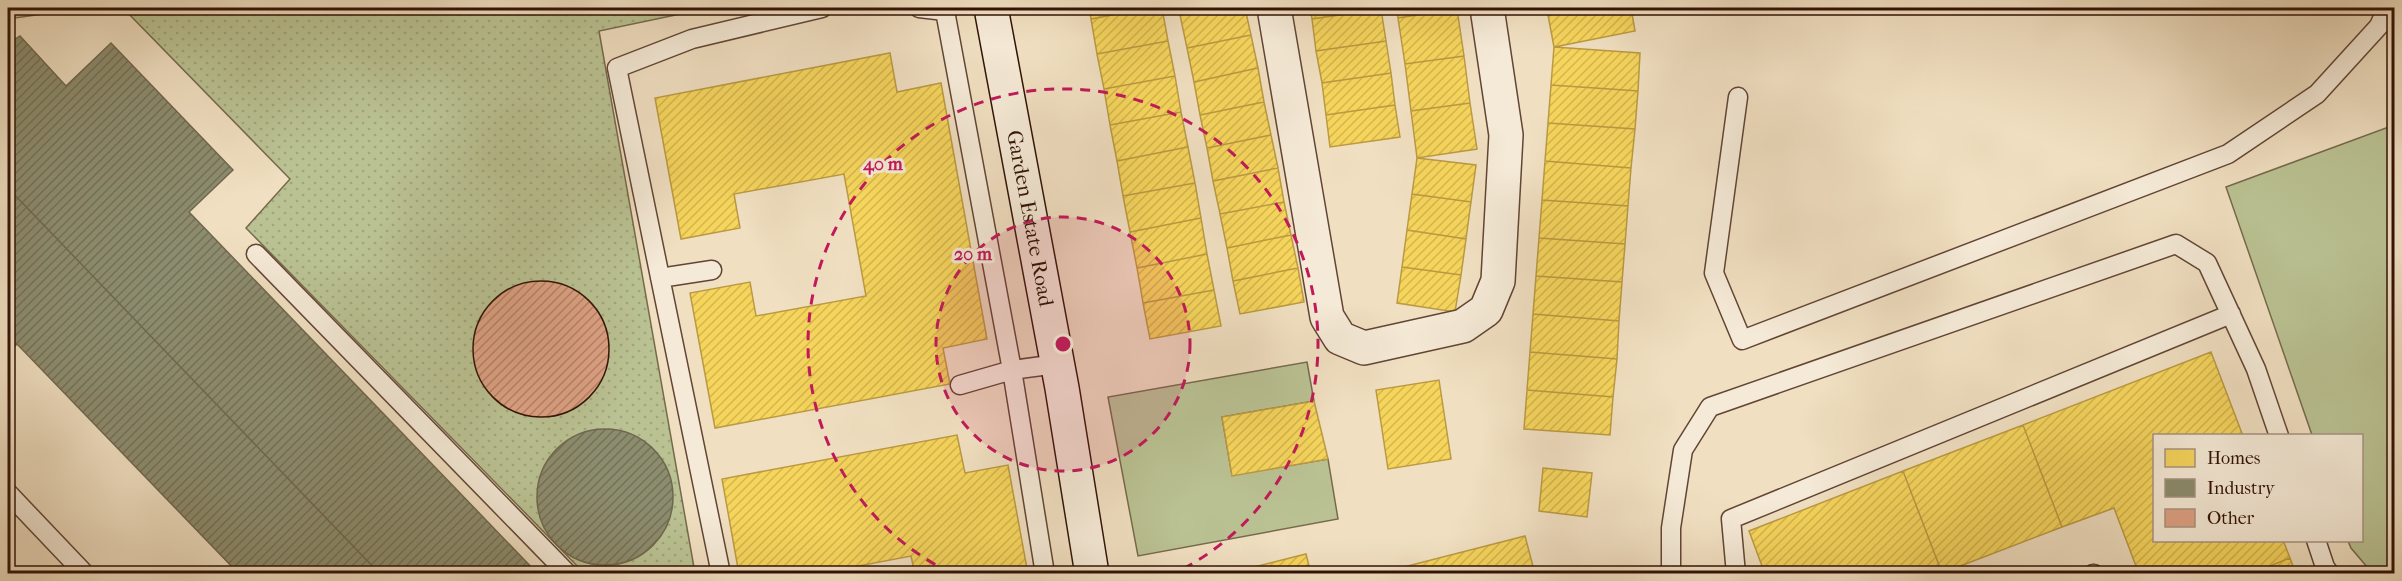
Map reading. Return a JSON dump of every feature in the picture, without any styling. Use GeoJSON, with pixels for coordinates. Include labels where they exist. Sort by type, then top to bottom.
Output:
{"type":"FeatureCollection","features":[{"type":"Feature","properties":{"kind":"street","name":"Garden Estate Road"},"geometry":{"type":"LineString","coordinates":[[991,8],[1058,364],[1092,573]]}},
{"type":"Feature","properties":{"kind":"street"},"geometry":{"type":"LineString","coordinates":[[1274,8],[1327,317],[1340,338],[1364,348],[1463,326],[1486,310],[1498,281],[1506,135],[1487,8]]}},
{"type":"Feature","properties":{"kind":"lane"},"geometry":{"type":"LineString","coordinates":[[721,573],[617,69],[692,39],[822,8]]}},
{"type":"Feature","properties":{"kind":"lane"},"geometry":{"type":"LineString","coordinates":[[919,8],[945,11],[1012,370],[1045,573]]}},
{"type":"Feature","properties":{"kind":"lane"},"geometry":{"type":"LineString","coordinates":[[1738,97],[1714,273],[1742,340],[2228,154],[2317,94],[2379,26],[2387,8]]}},
{"type":"Feature","properties":{"kind":"lane"},"geometry":{"type":"LineString","coordinates":[[1671,573],[1671,528],[1683,450],[1710,407],[2176,244],[2207,263],[2256,369],[2279,434]]}},
{"type":"Feature","properties":{"kind":"lane"},"geometry":{"type":"LineString","coordinates":[[256,254],[568,573]]}},
{"type":"Feature","properties":{"kind":"lane"},"geometry":{"type":"LineString","coordinates":[[660,278],[712,270]]}},
{"type":"Feature","properties":{"kind":"lane"},"geometry":{"type":"LineString","coordinates":[[1736,573],[1731,519],[2230,314]]}},
{"type":"Feature","properties":{"kind":"lane"},"geometry":{"type":"LineString","coordinates":[[960,386],[1012,370],[1058,364]]}},
{"type":"Feature","properties":{"kind":"lane"},"geometry":{"type":"LineString","coordinates":[[8,493],[85,573]]}},
{"type":"Feature","properties":{"kind":"lane"},"geometry":{"type":"LineString","coordinates":[[2317,542],[2325,567],[2330,573]]}},
{"type":"Feature","properties":{"kind":"green space"},"geometry":{"type":"Polygon","coordinates":[[[8,8],[86,8],[8,19],[8,8]]]}},
{"type":"Feature","properties":{"kind":"green space"},"geometry":{"type":"Polygon","coordinates":[[[123,8],[709,8],[599,31],[695,573],[584,573],[246,228],[290,179],[123,8]]]}},
{"type":"Feature","properties":{"kind":"green space"},"geometry":{"type":"Polygon","coordinates":[[[2394,125],[2394,573],[2373,574],[2351,548],[2348,542],[2363,542],[2363,434],[2312,434],[2226,187],[2394,125]]]}},
{"type":"Feature","properties":{"kind":"green space"},"geometry":{"type":"Polygon","coordinates":[[[1307,362],[1314,401],[1222,417],[1232,475],[1328,459],[1338,519],[1138,556],[1108,397],[1307,362]]]}},
{"type":"Feature","properties":{"kind":"building: Homes"},"geometry":{"type":"Polygon","coordinates":[[[1089,8],[1148,8],[1091,19],[1089,8]]]}},
{"type":"Feature","properties":{"kind":"building: Homes"},"geometry":{"type":"Polygon","coordinates":[[[1148,8],[1162,8],[1168,41],[1097,54],[1091,19],[1148,8]]]}},
{"type":"Feature","properties":{"kind":"building: Homes"},"geometry":{"type":"Polygon","coordinates":[[[1179,8],[1216,8],[1180,15],[1179,8]]]}},
{"type":"Feature","properties":{"kind":"building: Homes"},"geometry":{"type":"Polygon","coordinates":[[[1216,8],[1245,8],[1251,35],[1187,48],[1180,15],[1216,8]]]}},
{"type":"Feature","properties":{"kind":"building: Homes"},"geometry":{"type":"Polygon","coordinates":[[[1310,8],[1381,8],[1381,9],[1312,19],[1310,8]]]}},
{"type":"Feature","properties":{"kind":"building: Homes"},"geometry":{"type":"Polygon","coordinates":[[[1397,8],[1457,8],[1457,9],[1398,18],[1397,8]]]}},
{"type":"Feature","properties":{"kind":"building: Homes"},"geometry":{"type":"Polygon","coordinates":[[[1547,8],[1584,8],[1548,15],[1547,8]]]}},
{"type":"Feature","properties":{"kind":"building: Homes"},"geometry":{"type":"Polygon","coordinates":[[[1584,8],[1631,8],[1635,31],[1554,47],[1548,15],[1584,8]]]}},
{"type":"Feature","properties":{"kind":"building: Homes"},"geometry":{"type":"Polygon","coordinates":[[[1381,9],[1386,41],[1316,51],[1312,19],[1381,9]]]}},
{"type":"Feature","properties":{"kind":"building: Homes"},"geometry":{"type":"Polygon","coordinates":[[[1457,9],[1464,56],[1405,64],[1398,18],[1457,9]]]}},
{"type":"Feature","properties":{"kind":"building: Homes"},"geometry":{"type":"Polygon","coordinates":[[[1251,35],[1258,68],[1194,82],[1187,48],[1251,35]]]}},
{"type":"Feature","properties":{"kind":"building: Homes"},"geometry":{"type":"Polygon","coordinates":[[[1168,41],[1175,76],[1104,89],[1097,54],[1168,41]]]}},
{"type":"Feature","properties":{"kind":"building: Homes"},"geometry":{"type":"Polygon","coordinates":[[[1386,41],[1391,73],[1322,83],[1316,51],[1386,41]]]}},
{"type":"Feature","properties":{"kind":"building: Homes"},"geometry":{"type":"Polygon","coordinates":[[[1554,47],[1640,53],[1638,91],[1551,85],[1554,47]]]}},
{"type":"Feature","properties":{"kind":"building: Homes"},"geometry":{"type":"Polygon","coordinates":[[[890,53],[897,92],[941,83],[987,339],[943,348],[950,384],[715,428],[690,293],[750,282],[756,316],[866,296],[844,174],[734,194],[740,228],[681,239],[655,98],[890,53]]]}},
{"type":"Feature","properties":{"kind":"building: Homes"},"geometry":{"type":"Polygon","coordinates":[[[1464,56],[1470,103],[1411,111],[1405,64],[1464,56]]]}},
{"type":"Feature","properties":{"kind":"building: Homes"},"geometry":{"type":"Polygon","coordinates":[[[1258,68],[1264,102],[1200,115],[1194,82],[1258,68]]]}},
{"type":"Feature","properties":{"kind":"building: Homes"},"geometry":{"type":"Polygon","coordinates":[[[1391,73],[1395,105],[1326,115],[1322,83],[1391,73]]]}},
{"type":"Feature","properties":{"kind":"building: Homes"},"geometry":{"type":"Polygon","coordinates":[[[1175,76],[1181,112],[1110,125],[1104,89],[1175,76]]]}},
{"type":"Feature","properties":{"kind":"building: Homes"},"geometry":{"type":"Polygon","coordinates":[[[1551,85],[1638,91],[1635,129],[1548,123],[1551,85]]]}},
{"type":"Feature","properties":{"kind":"building: Homes"},"geometry":{"type":"Polygon","coordinates":[[[1264,102],[1271,135],[1207,148],[1200,115],[1264,102]]]}},
{"type":"Feature","properties":{"kind":"building: Homes"},"geometry":{"type":"Polygon","coordinates":[[[1470,103],[1477,149],[1417,158],[1411,111],[1470,103]]]}},
{"type":"Feature","properties":{"kind":"building: Homes"},"geometry":{"type":"Polygon","coordinates":[[[1395,105],[1400,137],[1330,147],[1326,115],[1395,105]]]}},
{"type":"Feature","properties":{"kind":"building: Homes"},"geometry":{"type":"Polygon","coordinates":[[[1181,112],[1188,147],[1117,161],[1110,125],[1181,112]]]}},
{"type":"Feature","properties":{"kind":"building: Homes"},"geometry":{"type":"Polygon","coordinates":[[[1548,123],[1635,129],[1631,168],[1545,161],[1548,123]]]}},
{"type":"Feature","properties":{"kind":"building: Homes"},"geometry":{"type":"Polygon","coordinates":[[[1271,135],[1278,168],[1213,181],[1207,148],[1271,135]]]}},
{"type":"Feature","properties":{"kind":"building: Homes"},"geometry":{"type":"Polygon","coordinates":[[[1188,147],[1195,183],[1123,196],[1117,161],[1188,147]]]}},
{"type":"Feature","properties":{"kind":"building: Homes"},"geometry":{"type":"Polygon","coordinates":[[[1417,158],[1476,165],[1471,202],[1412,194],[1417,158]]]}},
{"type":"Feature","properties":{"kind":"building: Homes"},"geometry":{"type":"Polygon","coordinates":[[[1545,161],[1631,168],[1628,206],[1542,200],[1545,161]]]}},
{"type":"Feature","properties":{"kind":"building: Homes"},"geometry":{"type":"Polygon","coordinates":[[[1278,168],[1284,202],[1220,214],[1213,181],[1278,168]]]}},
{"type":"Feature","properties":{"kind":"building: Homes"},"geometry":{"type":"Polygon","coordinates":[[[1195,183],[1201,218],[1130,232],[1123,196],[1195,183]]]}},
{"type":"Feature","properties":{"kind":"building: Homes"},"geometry":{"type":"Polygon","coordinates":[[[1412,194],[1471,202],[1466,239],[1407,230],[1412,194]]]}},
{"type":"Feature","properties":{"kind":"building: Homes"},"geometry":{"type":"Polygon","coordinates":[[[1542,200],[1628,206],[1625,244],[1539,238],[1542,200]]]}},
{"type":"Feature","properties":{"kind":"building: Homes"},"geometry":{"type":"Polygon","coordinates":[[[1284,202],[1291,235],[1227,248],[1220,214],[1284,202]]]}},
{"type":"Feature","properties":{"kind":"building: Homes"},"geometry":{"type":"Polygon","coordinates":[[[1201,218],[1207,254],[1137,268],[1130,232],[1201,218]]]}},
{"type":"Feature","properties":{"kind":"building: Homes"},"geometry":{"type":"Polygon","coordinates":[[[1407,230],[1466,239],[1461,275],[1402,267],[1407,230]]]}},
{"type":"Feature","properties":{"kind":"building: Homes"},"geometry":{"type":"Polygon","coordinates":[[[1291,235],[1298,268],[1233,281],[1227,248],[1291,235]]]}},
{"type":"Feature","properties":{"kind":"building: Homes"},"geometry":{"type":"Polygon","coordinates":[[[1539,238],[1625,244],[1622,282],[1536,276],[1539,238]]]}},
{"type":"Feature","properties":{"kind":"building: Homes"},"geometry":{"type":"Polygon","coordinates":[[[1207,254],[1214,290],[1143,303],[1137,268],[1207,254]]]}},
{"type":"Feature","properties":{"kind":"building: Homes"},"geometry":{"type":"Polygon","coordinates":[[[1402,267],[1461,275],[1455,312],[1397,303],[1402,267]]]}},
{"type":"Feature","properties":{"kind":"building: Homes"},"geometry":{"type":"Polygon","coordinates":[[[1298,268],[1304,302],[1240,314],[1233,281],[1298,268]]]}},
{"type":"Feature","properties":{"kind":"building: Homes"},"geometry":{"type":"Polygon","coordinates":[[[1536,276],[1622,282],[1619,321],[1533,314],[1536,276]]]}},
{"type":"Feature","properties":{"kind":"building: Homes"},"geometry":{"type":"Polygon","coordinates":[[[1214,290],[1221,326],[1150,339],[1143,303],[1214,290]]]}},
{"type":"Feature","properties":{"kind":"building: Homes"},"geometry":{"type":"Polygon","coordinates":[[[1533,314],[1619,321],[1617,359],[1530,352],[1533,314]]]}},
{"type":"Feature","properties":{"kind":"building: Homes"},"geometry":{"type":"Polygon","coordinates":[[[1530,352],[1617,359],[1613,397],[1527,390],[1530,352]]]}},
{"type":"Feature","properties":{"kind":"building: Homes"},"geometry":{"type":"Polygon","coordinates":[[[2211,352],[2242,434],[2153,434],[2153,542],[2284,542],[2290,558],[2250,574],[2139,574],[2114,508],[2062,527],[2023,425],[2211,352]]]}},
{"type":"Feature","properties":{"kind":"building: Homes"},"geometry":{"type":"Polygon","coordinates":[[[1439,380],[1451,459],[1388,469],[1376,390],[1439,380]]]}},
{"type":"Feature","properties":{"kind":"building: Homes"},"geometry":{"type":"Polygon","coordinates":[[[1527,390],[1613,397],[1610,435],[1524,429],[1527,390]]]}},
{"type":"Feature","properties":{"kind":"building: Homes"},"geometry":{"type":"Polygon","coordinates":[[[1314,401],[1328,459],[1232,476],[1222,417],[1314,401]]]}},
{"type":"Feature","properties":{"kind":"building: Homes"},"geometry":{"type":"Polygon","coordinates":[[[2023,425],[2062,527],[1942,573],[1903,471],[2023,425]]]}},
{"type":"Feature","properties":{"kind":"building: Homes"},"geometry":{"type":"Polygon","coordinates":[[[957,435],[965,473],[1008,465],[1028,574],[915,574],[911,556],[816,574],[739,574],[722,479],[957,435]]]}},
{"type":"Feature","properties":{"kind":"building: Homes"},"geometry":{"type":"Polygon","coordinates":[[[1543,468],[1592,473],[1587,517],[1539,511],[1543,468]]]}},
{"type":"Feature","properties":{"kind":"building: Homes"},"geometry":{"type":"Polygon","coordinates":[[[1903,471],[1942,573],[1765,574],[1749,531],[1903,471]]]}},
{"type":"Feature","properties":{"kind":"building: Homes"},"geometry":{"type":"Polygon","coordinates":[[[1525,536],[1535,574],[1384,574],[1384,572],[1525,536]]]}},
{"type":"Feature","properties":{"kind":"building: Homes"},"geometry":{"type":"Polygon","coordinates":[[[1306,554],[1311,574],[1226,574],[1306,554]]]}},
{"type":"Feature","properties":{"kind":"building: Homes"},"geometry":{"type":"Polygon","coordinates":[[[2290,558],[2296,574],[2250,574],[2290,558]]]}},
{"type":"Feature","properties":{"kind":"building: Industry"},"geometry":{"type":"Polygon","coordinates":[[[20,36],[66,86],[111,43],[233,170],[189,212],[538,574],[380,574],[8,188],[8,44],[20,36]]]}},
{"type":"Feature","properties":{"kind":"building: Industry"},"geometry":{"type":"Polygon","coordinates":[[[8,188],[380,574],[239,574],[17,344],[8,353],[8,188]]]}},
{"type":"Feature","properties":{"kind":"building: Industry"},"geometry":{"type":"Polygon","coordinates":[[[605,429],[631,434],[653,449],[668,471],[673,497],[668,523],[653,545],[631,560],[605,565],[579,560],[557,545],[542,523],[537,497],[542,471],[557,449],[579,434],[605,429]]]}},
{"type":"Feature","properties":{"kind":"building: Industry"},"geometry":{"type":"Polygon","coordinates":[[[8,563],[18,574],[8,574],[8,563]]]}},
{"type":"Feature","properties":{"kind":"building: Other"},"geometry":{"type":"Polygon","coordinates":[[[541,281],[567,287],[589,301],[603,323],[609,349],[603,375],[589,397],[567,411],[541,417],[515,411],[493,397],[479,375],[473,349],[479,323],[493,301],[515,287],[541,281]]]}}]}
